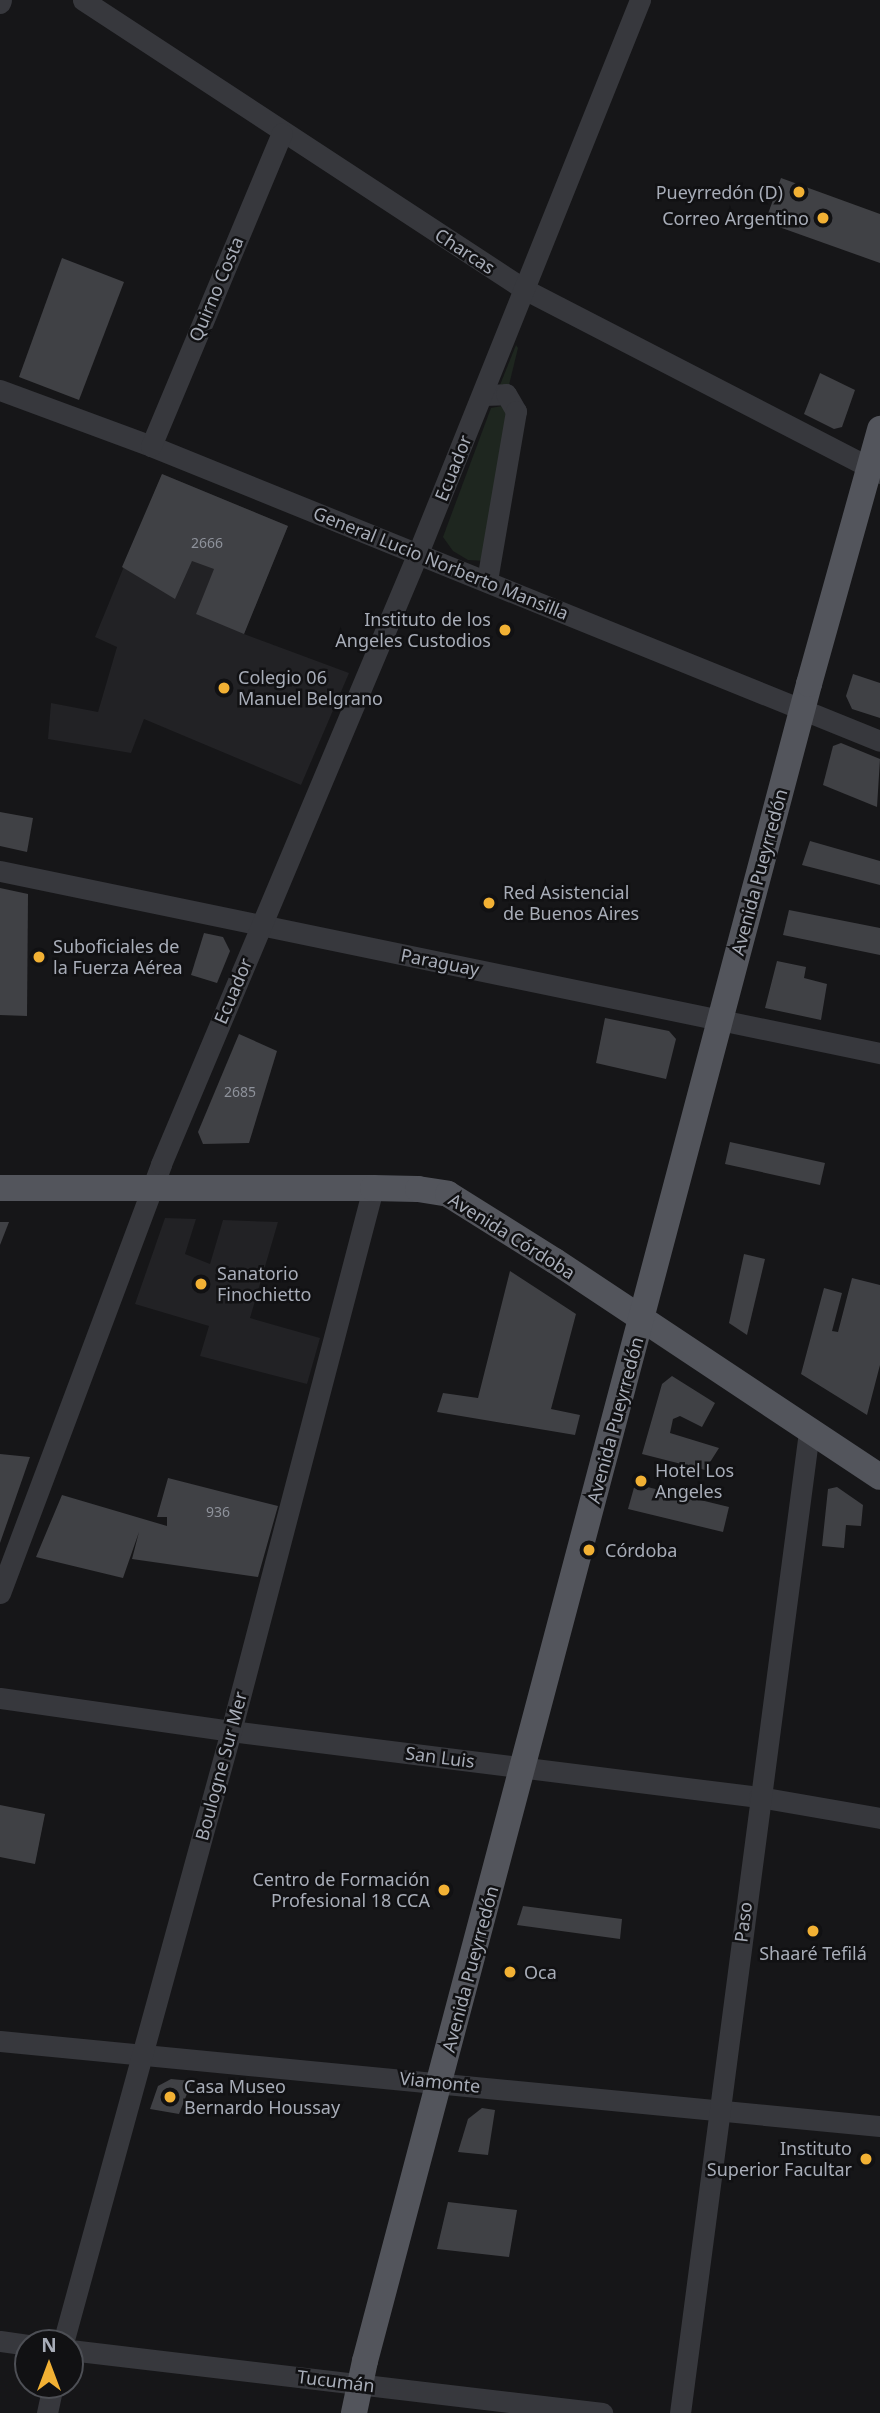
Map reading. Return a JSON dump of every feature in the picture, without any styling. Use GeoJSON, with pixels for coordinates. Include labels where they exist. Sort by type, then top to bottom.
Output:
{"type":"FeatureCollection","features":[{"type":"Feature","properties":{"kind":"main road","name":"Avenida Pueyrredón"},"geometry":{"type":"LineString","coordinates":[[354,2413],[359,2384],[802,709],[874,470],[880,429]]}},
{"type":"Feature","properties":{"kind":"main road","name":"Avenida Córdoba"},"geometry":{"type":"LineString","coordinates":[[0,1188],[152,1186],[433,1191],[462,1201],[880,1477]]}},
{"type":"Feature","properties":{"kind":"street","name":"Charcas"},"geometry":{"type":"LineString","coordinates":[[83,0],[524,289],[874,470]]}},
{"type":"Feature","properties":{"kind":"street","name":"Ecuador"},"geometry":{"type":"LineString","coordinates":[[0,1593],[152,1186],[418,553],[640,0]]}},
{"type":"Feature","properties":{"kind":"street","name":"Quirno Costa"},"geometry":{"type":"LineString","coordinates":[[151,446],[282,132]]}},
{"type":"Feature","properties":{"kind":"street","name":"General Lucio Norberto Mansilla"},"geometry":{"type":"LineString","coordinates":[[0,390],[151,446],[880,741]]}},
{"type":"Feature","properties":{"kind":"street"},"geometry":{"type":"LineString","coordinates":[[483,395],[506,394],[516,411],[487,581]]}},
{"type":"Feature","properties":{"kind":"street","name":"Paraguay"},"geometry":{"type":"LineString","coordinates":[[0,871],[880,1053]]}},
{"type":"Feature","properties":{"kind":"street","name":"Boulogne Sur Mer"},"geometry":{"type":"LineString","coordinates":[[67,2329],[231,1731],[373,1188]]}},
{"type":"Feature","properties":{"kind":"street","name":"Paso"},"geometry":{"type":"LineString","coordinates":[[680,2413],[758,1797],[809,1432]]}},
{"type":"Feature","properties":{"kind":"street","name":"San Luis"},"geometry":{"type":"LineString","coordinates":[[0,1698],[231,1731],[758,1797],[880,1818]]}},
{"type":"Feature","properties":{"kind":"street","name":"Viamonte"},"geometry":{"type":"LineString","coordinates":[[0,2041],[440,2081],[880,2126]]}},
{"type":"Feature","properties":{"kind":"street","name":"Tucumán"},"geometry":{"type":"LineString","coordinates":[[84,2352],[603,2413]]}},
{"type":"Feature","properties":{"kind":"shaded area"},"geometry":{"type":"Polygon","coordinates":[[[516,345],[518,348],[508,389],[500,385],[516,345]]]}},
{"type":"Feature","properties":{"kind":"shaded area"},"geometry":{"type":"Polygon","coordinates":[[[502,406],[508,410],[486,561],[468,560],[453,551],[443,537],[491,408],[502,406]]]}},
{"type":"Feature","properties":{"kind":"shaded area","name":"Colegio 06 Manuel Belgrano"},"geometry":{"type":"Polygon","coordinates":[[[162,474],[288,526],[244,634],[349,673],[301,785],[144,719],[131,753],[48,739],[51,703],[98,712],[117,647],[95,637],[162,474]]]}},
{"type":"Feature","properties":{"kind":"shaded area","name":"Sanatorio Finochietto"},"geometry":{"type":"Polygon","coordinates":[[[165,1218],[196,1219],[185,1254],[210,1264],[223,1220],[278,1222],[250,1318],[320,1338],[307,1384],[200,1356],[209,1326],[135,1304],[165,1218]]]}},
{"type":"Feature","properties":{"kind":"building","name":"Correo Argentino"},"geometry":{"type":"Polygon","coordinates":[[[781,178],[880,214],[880,263],[765,222],[781,178]]]}},
{"type":"Feature","properties":{"kind":"building"},"geometry":{"type":"Polygon","coordinates":[[[62,258],[124,282],[79,400],[19,377],[62,258]]]}},
{"type":"Feature","properties":{"kind":"building"},"geometry":{"type":"Polygon","coordinates":[[[820,373],[855,390],[842,427],[834,429],[804,414],[820,373]]]}},
{"type":"Feature","properties":{"kind":"building"},"geometry":{"type":"Polygon","coordinates":[[[162,474],[288,526],[244,634],[196,614],[214,569],[192,561],[175,599],[122,567],[162,474]]]}},
{"type":"Feature","properties":{"kind":"building"},"geometry":{"type":"Polygon","coordinates":[[[853,674],[880,683],[880,718],[852,709],[846,696],[853,674]]]}},
{"type":"Feature","properties":{"kind":"building"},"geometry":{"type":"Polygon","coordinates":[[[841,743],[880,759],[877,807],[823,785],[833,746],[841,743]]]}},
{"type":"Feature","properties":{"kind":"building"},"geometry":{"type":"Polygon","coordinates":[[[0,812],[33,818],[27,852],[0,846],[0,812]]]}},
{"type":"Feature","properties":{"kind":"building"},"geometry":{"type":"Polygon","coordinates":[[[810,841],[880,861],[880,885],[802,865],[810,841]]]}},
{"type":"Feature","properties":{"kind":"building"},"geometry":{"type":"Polygon","coordinates":[[[0,888],[28,894],[27,1016],[0,1015],[0,888]]]}},
{"type":"Feature","properties":{"kind":"building"},"geometry":{"type":"Polygon","coordinates":[[[789,910],[880,928],[880,955],[783,935],[789,910]]]}},
{"type":"Feature","properties":{"kind":"building"},"geometry":{"type":"Polygon","coordinates":[[[204,933],[223,937],[230,951],[217,983],[191,975],[204,933]]]}},
{"type":"Feature","properties":{"kind":"building"},"geometry":{"type":"Polygon","coordinates":[[[777,961],[806,967],[804,978],[827,984],[821,1020],[765,1008],[777,961]]]}},
{"type":"Feature","properties":{"kind":"building"},"geometry":{"type":"Polygon","coordinates":[[[605,1018],[669,1031],[676,1039],[666,1079],[596,1063],[605,1018]]]}},
{"type":"Feature","properties":{"kind":"building"},"geometry":{"type":"Polygon","coordinates":[[[239,1034],[277,1051],[249,1143],[203,1144],[198,1132],[239,1034]]]}},
{"type":"Feature","properties":{"kind":"building"},"geometry":{"type":"Polygon","coordinates":[[[730,1142],[825,1163],[820,1185],[725,1164],[730,1142]]]}},
{"type":"Feature","properties":{"kind":"building"},"geometry":{"type":"Polygon","coordinates":[[[0,1222],[9,1222],[0,1245],[0,1222]]]}},
{"type":"Feature","properties":{"kind":"building"},"geometry":{"type":"Polygon","coordinates":[[[744,1254],[765,1259],[747,1335],[729,1323],[744,1254]]]}},
{"type":"Feature","properties":{"kind":"building"},"geometry":{"type":"Polygon","coordinates":[[[510,1271],[576,1314],[551,1409],[580,1415],[575,1435],[437,1412],[443,1393],[478,1398],[510,1271]]]}},
{"type":"Feature","properties":{"kind":"building"},"geometry":{"type":"Polygon","coordinates":[[[852,1278],[880,1285],[880,1365],[867,1415],[801,1374],[824,1288],[842,1293],[832,1331],[838,1332],[852,1278]]]}},
{"type":"Feature","properties":{"kind":"building"},"geometry":{"type":"Polygon","coordinates":[[[672,1376],[715,1403],[702,1427],[680,1416],[673,1419],[670,1433],[719,1448],[705,1470],[642,1454],[662,1384],[672,1376]]]}},
{"type":"Feature","properties":{"kind":"building"},"geometry":{"type":"Polygon","coordinates":[[[0,1454],[30,1457],[0,1543],[0,1454]]]}},
{"type":"Feature","properties":{"kind":"building"},"geometry":{"type":"Polygon","coordinates":[[[168,1478],[278,1506],[258,1577],[132,1559],[139,1532],[123,1578],[36,1557],[62,1495],[167,1526],[167,1517],[157,1517],[168,1478]]]}},
{"type":"Feature","properties":{"kind":"building"},"geometry":{"type":"Polygon","coordinates":[[[635,1484],[729,1507],[723,1532],[628,1509],[635,1484]]]}},
{"type":"Feature","properties":{"kind":"building"},"geometry":{"type":"Polygon","coordinates":[[[837,1487],[863,1505],[861,1526],[846,1525],[844,1548],[822,1546],[828,1489],[837,1487]]]}},
{"type":"Feature","properties":{"kind":"building"},"geometry":{"type":"Polygon","coordinates":[[[0,1805],[45,1814],[35,1864],[0,1857],[0,1805]]]}},
{"type":"Feature","properties":{"kind":"building"},"geometry":{"type":"Polygon","coordinates":[[[523,1906],[622,1919],[620,1939],[517,1925],[523,1906]]]}},
{"type":"Feature","properties":{"kind":"building","name":"Casa Museo Bernardo Houssay"},"geometry":{"type":"Polygon","coordinates":[[[171,2079],[192,2081],[179,2114],[150,2109],[158,2086],[171,2079]]]}},
{"type":"Feature","properties":{"kind":"building"},"geometry":{"type":"Polygon","coordinates":[[[482,2108],[495,2110],[488,2155],[458,2152],[468,2119],[482,2108]]]}},
{"type":"Feature","properties":{"kind":"building"},"geometry":{"type":"Polygon","coordinates":[[[448,2202],[517,2210],[509,2257],[437,2249],[448,2202]]]}},
{"type":"Feature","properties":{"kind":"place","name":"Pueyrredón (D)"},"geometry":{"type":"Point","coordinates":[799,192]}},
{"type":"Feature","properties":{"kind":"place","name":"Correo Argentino"},"geometry":{"type":"Point","coordinates":[823,218]}},
{"type":"Feature","properties":{"kind":"place","name":"Instituto de los Angeles Custodios"},"geometry":{"type":"Point","coordinates":[505,630]}},
{"type":"Feature","properties":{"kind":"place","name":"Colegio 06 Manuel Belgrano"},"geometry":{"type":"Point","coordinates":[224,688]}},
{"type":"Feature","properties":{"kind":"place","name":"Red Asistencial de Buenos Aires"},"geometry":{"type":"Point","coordinates":[489,903]}},
{"type":"Feature","properties":{"kind":"place","name":"Suboficiales de la Fuerza Aérea"},"geometry":{"type":"Point","coordinates":[39,957]}},
{"type":"Feature","properties":{"kind":"place","name":"Sanatorio Finochietto"},"geometry":{"type":"Point","coordinates":[201,1284]}},
{"type":"Feature","properties":{"kind":"place","name":"Hotel Los Angeles"},"geometry":{"type":"Point","coordinates":[641,1481]}},
{"type":"Feature","properties":{"kind":"place","name":"Córdoba"},"geometry":{"type":"Point","coordinates":[589,1550]}},
{"type":"Feature","properties":{"kind":"place","name":"Centro de Formación Profesional 18 CCA"},"geometry":{"type":"Point","coordinates":[444,1890]}},
{"type":"Feature","properties":{"kind":"place","name":"Shaaré Tefilá"},"geometry":{"type":"Point","coordinates":[813,1931]}},
{"type":"Feature","properties":{"kind":"place","name":"Oca"},"geometry":{"type":"Point","coordinates":[510,1972]}},
{"type":"Feature","properties":{"kind":"place","name":"Casa Museo Bernardo Houssay"},"geometry":{"type":"Point","coordinates":[170,2097]}},
{"type":"Feature","properties":{"kind":"place","name":"Instituto Superior Facultar"},"geometry":{"type":"Point","coordinates":[866,2159]}}]}
